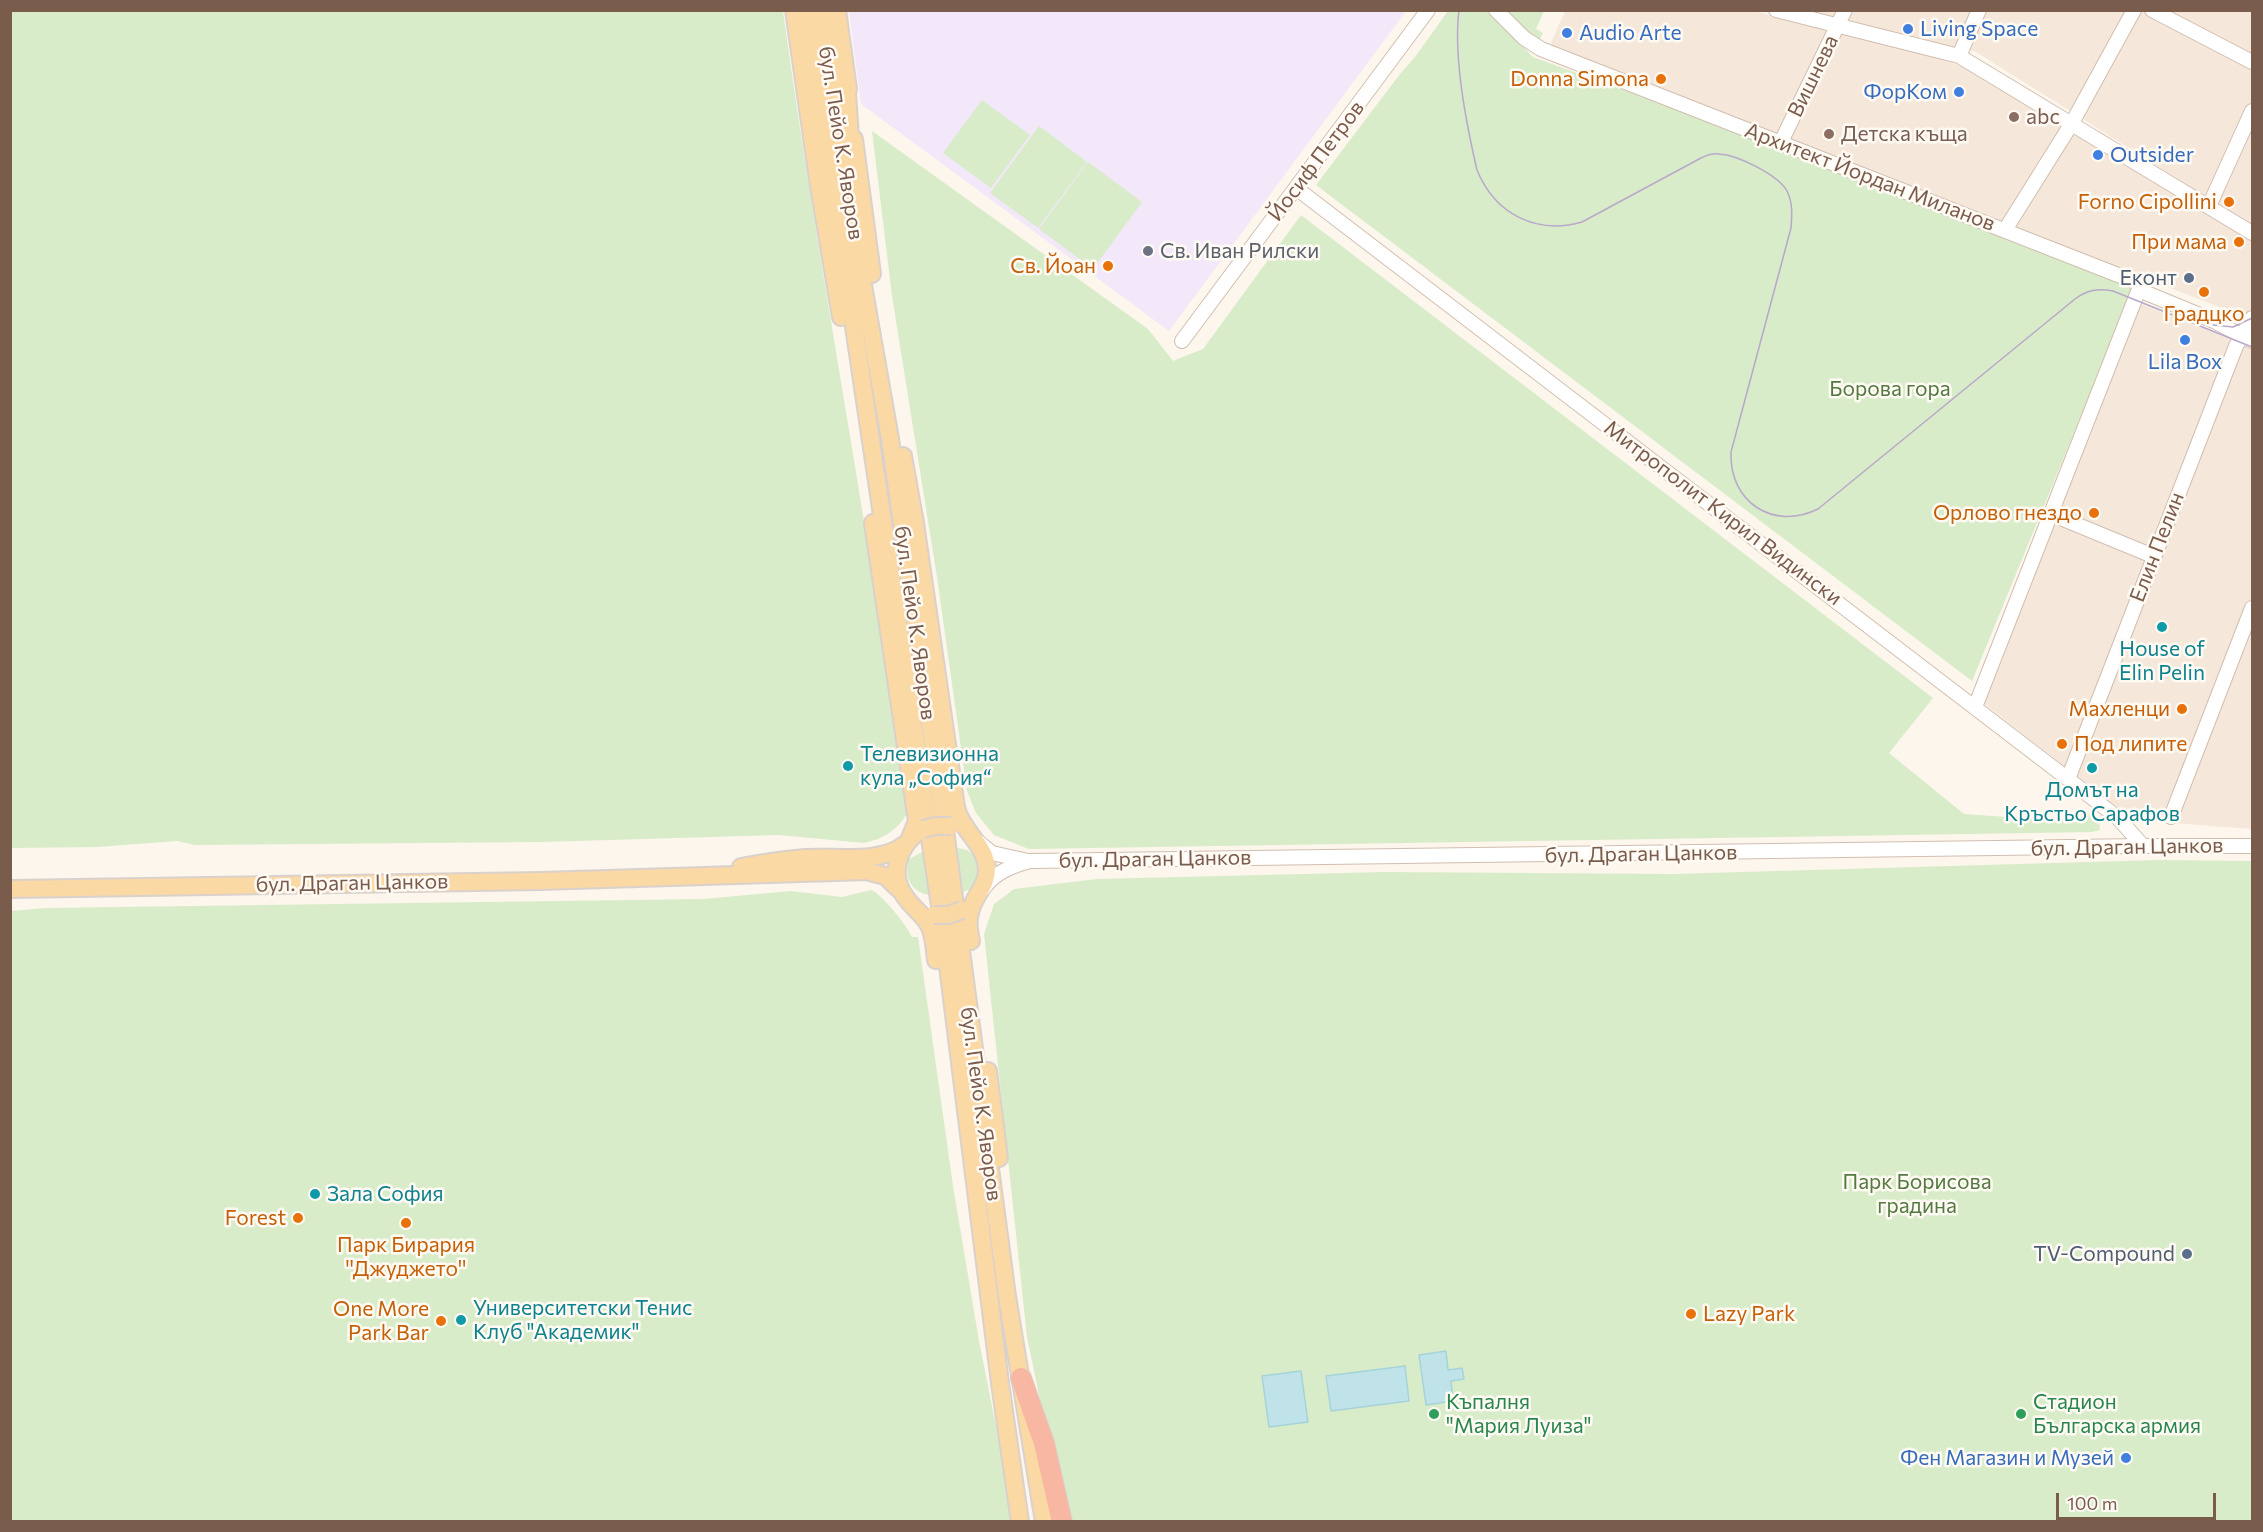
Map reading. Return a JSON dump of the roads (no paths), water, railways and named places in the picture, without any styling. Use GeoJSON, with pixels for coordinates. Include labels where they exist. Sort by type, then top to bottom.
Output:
{"type":"FeatureCollection","features":[{"type":"Feature","properties":{"kind":"highway"},"geometry":{"type":"LineString","coordinates":[[1021,1378],[1044,1443],[1062,1521]]}},
{"type":"Feature","properties":{"kind":"main road"},"geometry":{"type":"LineString","coordinates":[[794,10],[832,264],[850,366],[916,819],[912,837],[898,859],[897,869],[906,898],[930,926],[933,938],[963,1176],[979,1268],[989,1298]]}},
{"type":"Feature","properties":{"kind":"main road","name":"бул. Пейо К. Яворов"},"geometry":{"type":"LineString","coordinates":[[807,10],[849,252],[890,439],[1007,1296],[1044,1521]]}},
{"type":"Feature","properties":{"kind":"main road","name":"бул. Пейо К. Яворов"},"geometry":{"type":"LineString","coordinates":[[821,10],[875,454],[927,812],[1020,1521]]}},
{"type":"Feature","properties":{"kind":"main road"},"geometry":{"type":"LineString","coordinates":[[837,10],[884,361],[915,523],[954,797],[960,821],[983,853],[987,866],[986,878],[973,901],[969,921],[1010,1262],[1007,1296]]}},
{"type":"Feature","properties":{"kind":"main road"},"geometry":{"type":"LineString","coordinates":[[846,79],[850,366]]}},
{"type":"Feature","properties":{"kind":"main road"},"geometry":{"type":"LineString","coordinates":[[804,82],[849,252],[884,361]]}},
{"type":"Feature","properties":{"kind":"main road"},"geometry":{"type":"LineString","coordinates":[[912,837],[936,826],[951,826],[973,838]]}},
{"type":"Feature","properties":{"kind":"main road","name":"бул. Драган Цанков"},"geometry":{"type":"LineString","coordinates":[[693,875],[778,861],[879,856],[898,850],[912,837]]}},
{"type":"Feature","properties":{"kind":"main road","name":"бул. Драган Цанков"},"geometry":{"type":"LineString","coordinates":[[10,889],[541,881],[867,871],[885,876],[906,898]]}},
{"type":"Feature","properties":{"kind":"main road"},"geometry":{"type":"LineString","coordinates":[[906,898],[922,911],[934,915],[951,915],[973,901]]}},
{"type":"Feature","properties":{"kind":"street","name":"Йосиф Петров"},"geometry":{"type":"LineString","coordinates":[[1182,341],[1428,10]]}},
{"type":"Feature","properties":{"kind":"street","name":"Архитект Йордан Миланов"},"geometry":{"type":"LineString","coordinates":[[1496,10],[1524,38],[1541,49],[2141,284],[2139,290],[2214,321],[2247,338]]}},
{"type":"Feature","properties":{"kind":"street"},"geometry":{"type":"LineString","coordinates":[[1776,10],[1959,56],[2253,233]]}},
{"type":"Feature","properties":{"kind":"street","name":"Вишнева"},"geometry":{"type":"LineString","coordinates":[[1781,142],[1845,10]]}},
{"type":"Feature","properties":{"kind":"street"},"geometry":{"type":"LineString","coordinates":[[1959,56],[1979,10]]}},
{"type":"Feature","properties":{"kind":"street"},"geometry":{"type":"LineString","coordinates":[[2006,230],[2072,123],[2134,10]]}},
{"type":"Feature","properties":{"kind":"street"},"geometry":{"type":"LineString","coordinates":[[2152,10],[2253,62]]}},
{"type":"Feature","properties":{"kind":"street"},"geometry":{"type":"LineString","coordinates":[[2209,206],[2253,111]]}},
{"type":"Feature","properties":{"kind":"street","name":"Митрополит Кирил Видински"},"geometry":{"type":"LineString","coordinates":[[1296,188],[2068,779],[2118,818],[2143,846]]}},
{"type":"Feature","properties":{"kind":"street"},"geometry":{"type":"LineString","coordinates":[[1975,707],[2139,290]]}},
{"type":"Feature","properties":{"kind":"street","name":"Елин Пелин"},"geometry":{"type":"LineString","coordinates":[[2068,779],[2236,346],[2247,338],[2253,318]]}},
{"type":"Feature","properties":{"kind":"street"},"geometry":{"type":"LineString","coordinates":[[2051,514],[2153,556]]}},
{"type":"Feature","properties":{"kind":"street"},"geometry":{"type":"LineString","coordinates":[[2171,817],[2253,608]]}},
{"type":"Feature","properties":{"kind":"street","name":"бул. Драган Цанков"},"geometry":{"type":"LineString","coordinates":[[973,838],[992,853],[1030,861],[2253,846]]}},
{"type":"Feature","properties":{"kind":"street","name":"бул. Драган Цанков"},"geometry":{"type":"LineString","coordinates":[[973,901],[990,880],[1001,872],[1030,861]]}},
{"type":"Feature","properties":{"kind":"water"},"geometry":{"type":"Polygon","coordinates":[[[1446,1351],[1448,1370],[1462,1368],[1464,1379],[1451,1381],[1453,1401],[1426,1405],[1419,1355],[1446,1351]]]}},
{"type":"Feature","properties":{"kind":"water"},"geometry":{"type":"Polygon","coordinates":[[[1405,1366],[1409,1401],[1331,1411],[1326,1376],[1405,1366]]]}},
{"type":"Feature","properties":{"kind":"water"},"geometry":{"type":"Polygon","coordinates":[[[1301,1371],[1308,1422],[1269,1427],[1262,1376],[1301,1371]]]}},
{"type":"Feature","properties":{"kind":"tram line"},"geometry":{"type":"LineString","coordinates":[[1459,10],[1459,69],[1477,170],[1495,199],[1519,217],[1549,226],[1582,222],[1701,158],[1714,154],[1727,155],[1757,167],[1775,179],[1787,191],[1792,214],[1791,228],[1731,452],[1732,470],[1737,485],[1757,508],[1770,514],[1801,515],[1818,509],[2075,299],[2088,292],[2113,291],[2252,347]]}},
{"type":"Feature","properties":{"kind":"tram line"},"geometry":{"type":"LineString","coordinates":[[2213,325],[2233,327],[2252,318]]}},
{"type":"Feature","properties":{"kind":"place","name":"Living Space"},"geometry":{"type":"Point","coordinates":[1908,29]}},
{"type":"Feature","properties":{"kind":"place","name":"Audio Arte"},"geometry":{"type":"Point","coordinates":[1567,33]}},
{"type":"Feature","properties":{"kind":"place","name":"Donna Simona"},"geometry":{"type":"Point","coordinates":[1661,79]}},
{"type":"Feature","properties":{"kind":"place","name":"ФорКом"},"geometry":{"type":"Point","coordinates":[1959,92]}},
{"type":"Feature","properties":{"kind":"place","name":"abc"},"geometry":{"type":"Point","coordinates":[2014,117]}},
{"type":"Feature","properties":{"kind":"place","name":"Детска къща"},"geometry":{"type":"Point","coordinates":[1829,134]}},
{"type":"Feature","properties":{"kind":"place","name":"Outsider"},"geometry":{"type":"Point","coordinates":[2098,155]}},
{"type":"Feature","properties":{"kind":"place","name":"Forno Cipollini"},"geometry":{"type":"Point","coordinates":[2229,202]}},
{"type":"Feature","properties":{"kind":"place","name":"При мама"},"geometry":{"type":"Point","coordinates":[2239,242]}},
{"type":"Feature","properties":{"kind":"place","name":"Св. Иван Рилски"},"geometry":{"type":"Point","coordinates":[1148,251]}},
{"type":"Feature","properties":{"kind":"place","name":"Св. Йоан"},"geometry":{"type":"Point","coordinates":[1108,266]}},
{"type":"Feature","properties":{"kind":"place","name":"Еконт"},"geometry":{"type":"Point","coordinates":[2189,278]}},
{"type":"Feature","properties":{"kind":"place","name":"Градцко"},"geometry":{"type":"Point","coordinates":[2204,292]}},
{"type":"Feature","properties":{"kind":"place","name":"Lila Box"},"geometry":{"type":"Point","coordinates":[2185,340]}},
{"type":"Feature","properties":{"kind":"place","name":"Орлово гнездо"},"geometry":{"type":"Point","coordinates":[2094,513]}},
{"type":"Feature","properties":{"kind":"place","name":"House of Elin Pelin"},"geometry":{"type":"Point","coordinates":[2162,627]}},
{"type":"Feature","properties":{"kind":"place","name":"Махленци"},"geometry":{"type":"Point","coordinates":[2182,709]}},
{"type":"Feature","properties":{"kind":"place","name":"Под липите"},"geometry":{"type":"Point","coordinates":[2062,744]}},
{"type":"Feature","properties":{"kind":"place","name":"Телевизионна кула „София“"},"geometry":{"type":"Point","coordinates":[848,766]}},
{"type":"Feature","properties":{"kind":"place","name":"Домът на Кръстьо Сарафов"},"geometry":{"type":"Point","coordinates":[2092,768]}},
{"type":"Feature","properties":{"kind":"place","name":"Зала София"},"geometry":{"type":"Point","coordinates":[315,1194]}},
{"type":"Feature","properties":{"kind":"place","name":"Forest"},"geometry":{"type":"Point","coordinates":[298,1218]}},
{"type":"Feature","properties":{"kind":"place","name":"Парк Бирария ''Джуджето''"},"geometry":{"type":"Point","coordinates":[406,1223]}},
{"type":"Feature","properties":{"kind":"place","name":"TV-Compound"},"geometry":{"type":"Point","coordinates":[2187,1254]}},
{"type":"Feature","properties":{"kind":"place","name":"Lazy Park"},"geometry":{"type":"Point","coordinates":[1691,1314]}},
{"type":"Feature","properties":{"kind":"place","name":"Университетски Тенис Клуб \"Академик\""},"geometry":{"type":"Point","coordinates":[461,1320]}},
{"type":"Feature","properties":{"kind":"place","name":"One More Park Bar"},"geometry":{"type":"Point","coordinates":[441,1321]}},
{"type":"Feature","properties":{"kind":"place","name":"Къпалня \"Мария Луиза\""},"geometry":{"type":"Point","coordinates":[1434,1414]}},
{"type":"Feature","properties":{"kind":"place","name":"Стадион Българска армия"},"geometry":{"type":"Point","coordinates":[2021,1414]}},
{"type":"Feature","properties":{"kind":"place","name":"Фен Магазин и Музей"},"geometry":{"type":"Point","coordinates":[2126,1458]}},
{"type":"Feature","properties":{"kind":"park label","name":"Борова гора"},"geometry":{"type":"Point","coordinates":[1890,389]}},
{"type":"Feature","properties":{"kind":"park label","name":"Парк Борисова градина"},"geometry":{"type":"Point","coordinates":[1917,1194]}}]}
